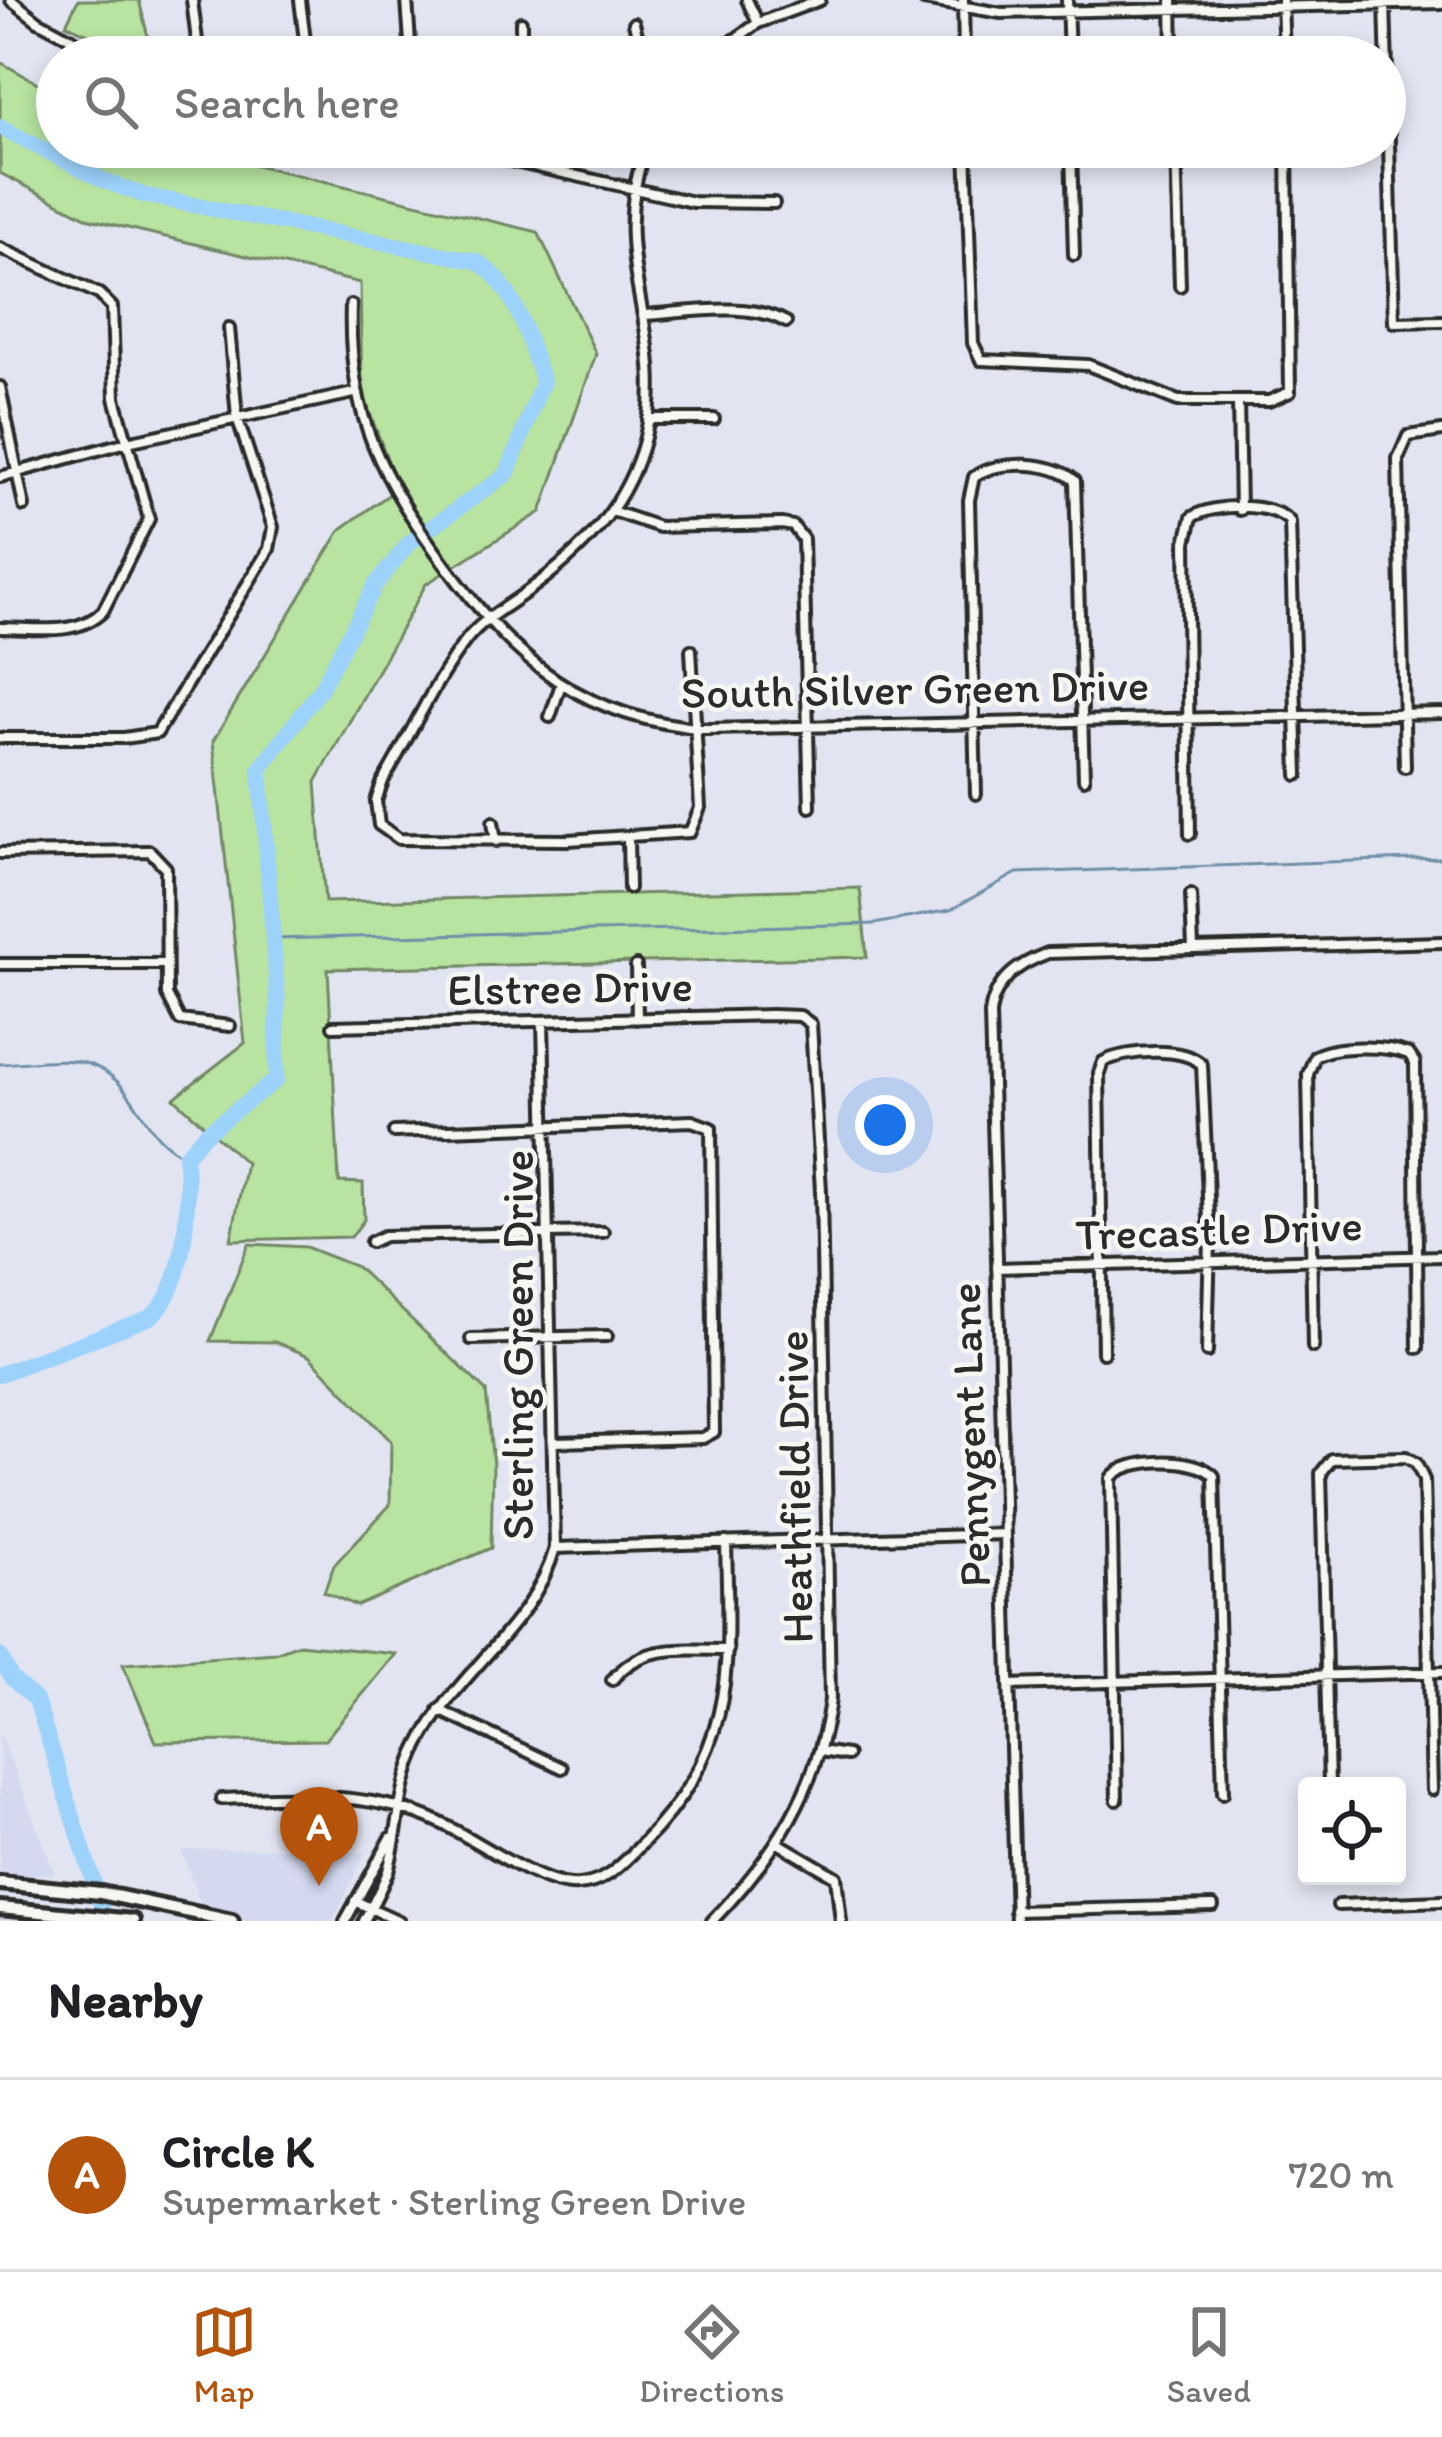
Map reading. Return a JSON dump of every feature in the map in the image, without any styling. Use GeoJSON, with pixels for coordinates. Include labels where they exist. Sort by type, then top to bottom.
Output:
{"type":"FeatureCollection","features":[{"type":"Feature","properties":{"kind":"main road"},"geometry":{"type":"LineString","coordinates":[[0,1883],[133,1898],[179,1915],[232,1921]]}},
{"type":"Feature","properties":{"kind":"main road"},"geometry":{"type":"LineString","coordinates":[[0,1908],[80,1912],[134,1921]]}},
{"type":"Feature","properties":{"kind":"street"},"geometry":{"type":"LineString","coordinates":[[11,0],[66,36]]}},
{"type":"Feature","properties":{"kind":"street"},"geometry":{"type":"LineString","coordinates":[[193,0],[197,36]]}},
{"type":"Feature","properties":{"kind":"street"},"geometry":{"type":"LineString","coordinates":[[300,0],[304,36]]}},
{"type":"Feature","properties":{"kind":"street"},"geometry":{"type":"LineString","coordinates":[[407,0],[410,36]]}},
{"type":"Feature","properties":{"kind":"street"},"geometry":{"type":"LineString","coordinates":[[747,0],[758,22]]}},
{"type":"Feature","properties":{"kind":"street"},"geometry":{"type":"LineString","coordinates":[[740,36],[758,22],[820,0]]}},
{"type":"Feature","properties":{"kind":"street"},"geometry":{"type":"LineString","coordinates":[[924,0],[1067,12],[1172,5],[1442,2]]}},
{"type":"Feature","properties":{"kind":"street"},"geometry":{"type":"LineString","coordinates":[[1067,0],[1068,36]]}},
{"type":"Feature","properties":{"kind":"street"},"geometry":{"type":"LineString","coordinates":[[1385,2],[1386,36]]}},
{"type":"Feature","properties":{"kind":"street"},"geometry":{"type":"LineString","coordinates":[[1282,3],[1283,36]]}},
{"type":"Feature","properties":{"kind":"street"},"geometry":{"type":"LineString","coordinates":[[963,5],[964,36]]}},
{"type":"Feature","properties":{"kind":"street"},"geometry":{"type":"LineString","coordinates":[[1172,5],[1173,36]]}},
{"type":"Feature","properties":{"kind":"street"},"geometry":{"type":"LineString","coordinates":[[521,22],[521,36]]}},
{"type":"Feature","properties":{"kind":"street"},"geometry":{"type":"LineString","coordinates":[[634,23],[637,36]]}},
{"type":"Feature","properties":{"kind":"street"},"geometry":{"type":"LineString","coordinates":[[543,168],[693,202],[773,203]]}},
{"type":"Feature","properties":{"kind":"street"},"geometry":{"type":"LineString","coordinates":[[640,168],[629,243],[651,360],[648,419],[639,456],[612,511],[556,571],[486,621],[463,644],[378,791],[379,825],[392,837],[496,842],[691,831],[700,808],[692,650]]}},
{"type":"Feature","properties":{"kind":"street"},"geometry":{"type":"LineString","coordinates":[[967,168],[974,343],[986,362],[1088,365],[1168,399],[1238,402],[1282,399],[1293,383],[1288,168]]}},
{"type":"Feature","properties":{"kind":"street"},"geometry":{"type":"LineString","coordinates":[[1072,168],[1074,255]]}},
{"type":"Feature","properties":{"kind":"street"},"geometry":{"type":"LineString","coordinates":[[1177,168],[1180,286]]}},
{"type":"Feature","properties":{"kind":"street"},"geometry":{"type":"LineString","coordinates":[[1390,168],[1394,322],[1442,321]]}},
{"type":"Feature","properties":{"kind":"street"},"geometry":{"type":"LineString","coordinates":[[0,248],[99,294],[112,308],[115,398],[148,527],[103,611],[77,628],[0,628]]}},
{"type":"Feature","properties":{"kind":"street","name":"South Silver Green Drive"},"geometry":{"type":"LineString","coordinates":[[351,305],[354,393],[374,452],[400,502],[486,621],[526,662],[620,713],[698,729],[1442,713]]}},
{"type":"Feature","properties":{"kind":"street"},"geometry":{"type":"LineString","coordinates":[[643,315],[747,311],[786,322]]}},
{"type":"Feature","properties":{"kind":"street"},"geometry":{"type":"LineString","coordinates":[[0,737],[124,738],[145,736],[163,727],[273,535],[237,417],[229,328]]}},
{"type":"Feature","properties":{"kind":"street"},"geometry":{"type":"LineString","coordinates":[[0,387],[24,506]]}},
{"type":"Feature","properties":{"kind":"street"},"geometry":{"type":"LineString","coordinates":[[0,477],[127,442],[354,393]]}},
{"type":"Feature","properties":{"kind":"street"},"geometry":{"type":"LineString","coordinates":[[1238,402],[1240,509]]}},
{"type":"Feature","properties":{"kind":"street"},"geometry":{"type":"LineString","coordinates":[[648,419],[714,419]]}},
{"type":"Feature","properties":{"kind":"street"},"geometry":{"type":"LineString","coordinates":[[1405,767],[1398,459],[1408,436],[1442,431]]}},
{"type":"Feature","properties":{"kind":"street"},"geometry":{"type":"LineString","coordinates":[[976,794],[970,487],[982,471],[994,468],[1047,467],[1069,476],[1078,494],[1084,779]]}},
{"type":"Feature","properties":{"kind":"street"},"geometry":{"type":"LineString","coordinates":[[612,511],[649,526],[793,526],[803,539],[810,807]]}},
{"type":"Feature","properties":{"kind":"street"},"geometry":{"type":"LineString","coordinates":[[1190,834],[1185,718],[1187,527],[1202,511],[1277,511],[1290,522],[1300,716],[1298,775]]}},
{"type":"Feature","properties":{"kind":"street"},"geometry":{"type":"LineString","coordinates":[[550,717],[561,684]]}},
{"type":"Feature","properties":{"kind":"street"},"geometry":{"type":"LineString","coordinates":[[493,822],[496,842]]}},
{"type":"Feature","properties":{"kind":"street"},"geometry":{"type":"LineString","coordinates":[[628,838],[629,888]]}},
{"type":"Feature","properties":{"kind":"street"},"geometry":{"type":"LineString","coordinates":[[0,853],[150,851],[160,856],[166,868],[167,995],[180,1020],[230,1026]]}},
{"type":"Feature","properties":{"kind":"street"},"geometry":{"type":"LineString","coordinates":[[1191,895],[1193,949],[1442,942]]}},
{"type":"Feature","properties":{"kind":"street","name":"Pennygent Lane"},"geometry":{"type":"LineString","coordinates":[[1015,1916],[990,1014],[1003,979],[1048,953],[1193,949]]}},
{"type":"Feature","properties":{"kind":"street"},"geometry":{"type":"LineString","coordinates":[[0,964],[166,964]]}},
{"type":"Feature","properties":{"kind":"street"},"geometry":{"type":"LineString","coordinates":[[635,966],[637,1019]]}},
{"type":"Feature","properties":{"kind":"street","name":"Elstree Drive"},"geometry":{"type":"LineString","coordinates":[[333,1026],[808,1019]]}},
{"type":"Feature","properties":{"kind":"street","name":"Heathfield Drive"},"geometry":{"type":"LineString","coordinates":[[712,1921],[778,1843],[820,1750],[830,1687],[817,1045],[808,1019]]}},
{"type":"Feature","properties":{"kind":"street","name":"Sterling Green Drive"},"geometry":{"type":"LineString","coordinates":[[364,1921],[389,1867],[411,1761],[439,1710],[536,1594],[555,1548],[543,1021]]}},
{"type":"Feature","properties":{"kind":"street"},"geometry":{"type":"LineString","coordinates":[[1312,1347],[1308,1074],[1315,1056],[1325,1051],[1404,1051],[1415,1064],[1418,1348]]}},
{"type":"Feature","properties":{"kind":"street"},"geometry":{"type":"LineString","coordinates":[[1103,1353],[1105,1265],[1098,1088],[1103,1062],[1130,1055],[1196,1058],[1206,1108],[1207,1352]]}},
{"type":"Feature","properties":{"kind":"street"},"geometry":{"type":"LineString","coordinates":[[394,1132],[692,1121],[711,1127],[714,1432],[704,1438],[555,1442]]}},
{"type":"Feature","properties":{"kind":"street"},"geometry":{"type":"LineString","coordinates":[[371,1242],[385,1237],[603,1232]]}},
{"type":"Feature","properties":{"kind":"street","name":"Trecastle Drive"},"geometry":{"type":"LineString","coordinates":[[997,1268],[1442,1256]]}},
{"type":"Feature","properties":{"kind":"street"},"geometry":{"type":"LineString","coordinates":[[471,1339],[607,1336]]}},
{"type":"Feature","properties":{"kind":"street"},"geometry":{"type":"LineString","coordinates":[[1329,1777],[1321,1473],[1332,1459],[1406,1457],[1421,1470],[1424,1480],[1432,1790]]}},
{"type":"Feature","properties":{"kind":"street"},"geometry":{"type":"LineString","coordinates":[[1118,1800],[1112,1478],[1127,1465],[1208,1468],[1214,1476],[1223,1793]]}},
{"type":"Feature","properties":{"kind":"street"},"geometry":{"type":"LineString","coordinates":[[555,1548],[1005,1534]]}},
{"type":"Feature","properties":{"kind":"street"},"geometry":{"type":"LineString","coordinates":[[221,1799],[320,1796],[398,1809],[427,1817],[559,1883],[589,1884],[610,1874],[640,1846],[700,1773],[722,1713],[728,1650],[726,1542]]}},
{"type":"Feature","properties":{"kind":"street"},"geometry":{"type":"LineString","coordinates":[[612,1680],[644,1653],[728,1650]]}},
{"type":"Feature","properties":{"kind":"street"},"geometry":{"type":"LineString","coordinates":[[1009,1685],[1442,1672]]}},
{"type":"Feature","properties":{"kind":"street"},"geometry":{"type":"LineString","coordinates":[[439,1710],[562,1768]]}},
{"type":"Feature","properties":{"kind":"street"},"geometry":{"type":"LineString","coordinates":[[820,1750],[848,1755]]}},
{"type":"Feature","properties":{"kind":"street","name":"Sterling Green Drive"},"geometry":{"type":"LineString","coordinates":[[345,1921],[392,1837]]}},
{"type":"Feature","properties":{"kind":"street"},"geometry":{"type":"LineString","coordinates":[[778,1843],[836,1877],[841,1921]]}},
{"type":"Feature","properties":{"kind":"street"},"geometry":{"type":"LineString","coordinates":[[355,1901],[399,1921]]}},
{"type":"Feature","properties":{"kind":"street"},"geometry":{"type":"LineString","coordinates":[[1338,1905],[1442,1901]]}},
{"type":"Feature","properties":{"kind":"street"},"geometry":{"type":"LineString","coordinates":[[1015,1916],[1213,1906]]}},
{"type":"Feature","properties":{"kind":"shaded area"},"geometry":{"type":"Polygon","coordinates":[[[0,1733],[55,1874],[0,1875],[0,1733]]]}},
{"type":"Feature","properties":{"kind":"shaded area"},"geometry":{"type":"Polygon","coordinates":[[[318,1847],[365,1853],[333,1921],[247,1921],[201,1905],[181,1850],[318,1847]]]}},
{"type":"Feature","properties":{"kind":"green space"},"geometry":{"type":"Polygon","coordinates":[[[78,0],[139,0],[148,36],[93,36],[66,24],[78,0]]]}},
{"type":"Feature","properties":{"kind":"green space"},"geometry":{"type":"Polygon","coordinates":[[[0,62],[36,82],[36,168],[268,168],[538,232],[596,354],[541,512],[426,584],[316,782],[325,902],[860,888],[867,957],[328,969],[339,1182],[363,1183],[364,1220],[351,1237],[231,1240],[246,1163],[174,1098],[245,1043],[213,741],[341,529],[398,488],[362,392],[360,283],[90,219],[0,173],[0,62]]]}},
{"type":"Feature","properties":{"kind":"green space"},"geometry":{"type":"Polygon","coordinates":[[[249,1244],[306,1247],[357,1267],[486,1391],[493,1465],[491,1548],[357,1606],[324,1592],[334,1565],[390,1505],[391,1441],[309,1356],[275,1342],[210,1341],[249,1244]]]}},
{"type":"Feature","properties":{"kind":"green space"},"geometry":{"type":"Polygon","coordinates":[[[299,1644],[396,1654],[325,1740],[156,1742],[123,1664],[275,1653],[299,1644]]]}},
{"type":"Feature","properties":{"kind":"waterway"},"geometry":{"type":"LineString","coordinates":[[0,127],[36,146]]}},
{"type":"Feature","properties":{"kind":"waterway"},"geometry":{"type":"LineString","coordinates":[[0,1374],[151,1317],[163,1304],[183,1242],[185,1156],[206,1133],[276,1080],[278,1004],[260,769],[320,690],[376,584],[409,543],[507,474],[543,381],[511,298],[476,261],[143,195],[80,168]]}},
{"type":"Feature","properties":{"kind":"waterway"},"geometry":{"type":"LineString","coordinates":[[273,939],[874,924],[950,910],[1017,873],[1442,858]]}},
{"type":"Feature","properties":{"kind":"waterway"},"geometry":{"type":"LineString","coordinates":[[0,1064],[65,1060],[103,1070],[128,1094],[157,1135],[185,1156]]}},
{"type":"Feature","properties":{"kind":"waterway"},"geometry":{"type":"LineString","coordinates":[[0,1656],[12,1679],[36,1700],[106,1921]]}},
{"type":"Feature","properties":{"kind":"place","name":"Circle K"},"geometry":{"type":"Point","coordinates":[319,1886]}}]}
